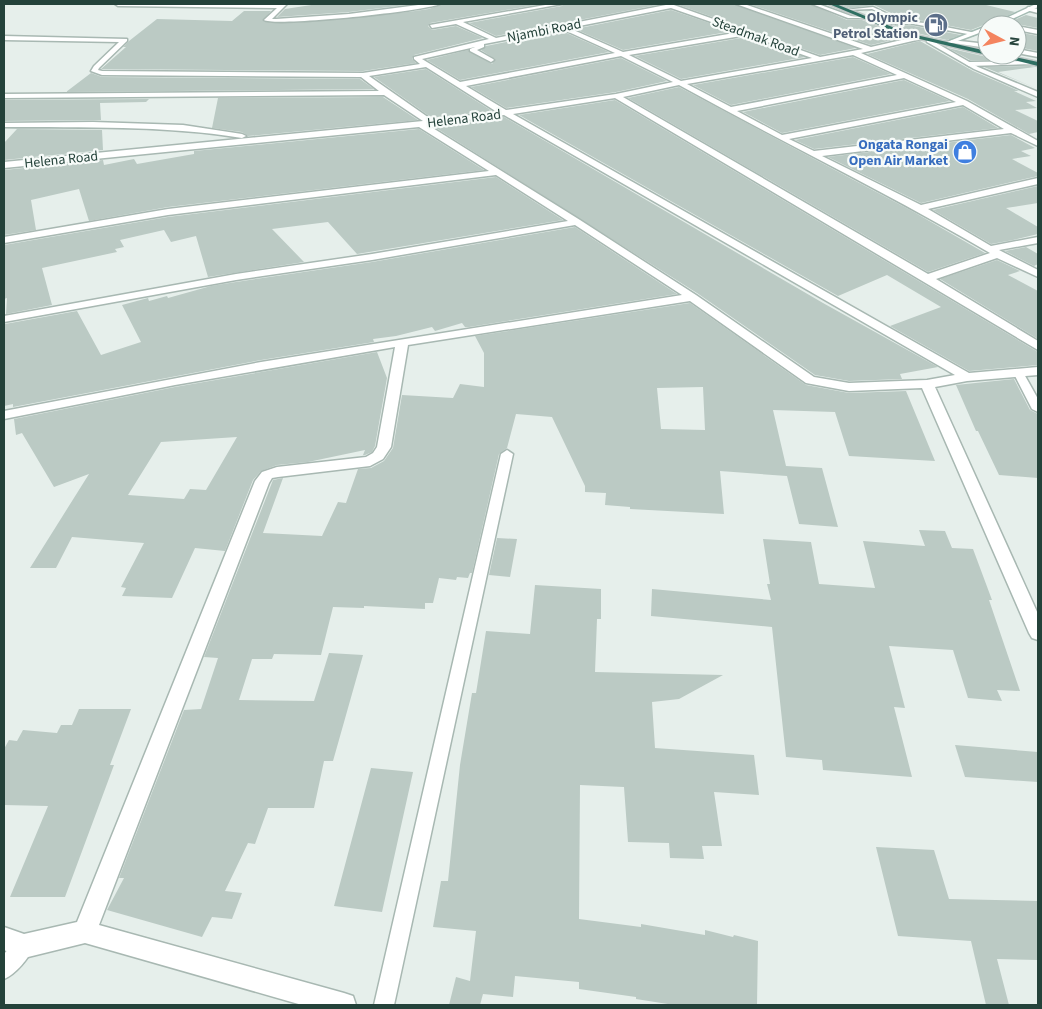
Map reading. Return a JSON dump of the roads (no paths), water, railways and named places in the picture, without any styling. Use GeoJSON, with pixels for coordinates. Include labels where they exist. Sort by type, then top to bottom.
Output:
{"type":"FeatureCollection","features":[{"type":"Feature","properties":{"kind":"highway"},"geometry":{"type":"LineString","coordinates":[[832,4],[919,38],[977,51]]}},
{"type":"Feature","properties":{"kind":"street"},"geometry":{"type":"LineString","coordinates":[[118,4],[284,5]]}},
{"type":"Feature","properties":{"kind":"street"},"geometry":{"type":"LineString","coordinates":[[284,5],[267,20],[276,22],[349,16],[437,4]]}},
{"type":"Feature","properties":{"kind":"street"},"geometry":{"type":"LineString","coordinates":[[504,4],[520,11]]}},
{"type":"Feature","properties":{"kind":"street","name":"Njambi Road"},"geometry":{"type":"LineString","coordinates":[[432,26],[559,4]]}},
{"type":"Feature","properties":{"kind":"street"},"geometry":{"type":"LineString","coordinates":[[739,4],[871,49]]}},
{"type":"Feature","properties":{"kind":"street","name":"Njambi Road"},"geometry":{"type":"LineString","coordinates":[[425,65],[416,58],[669,5]]}},
{"type":"Feature","properties":{"kind":"street","name":"Steadmak Road"},"geometry":{"type":"LineString","coordinates":[[669,5],[818,58]]}},
{"type":"Feature","properties":{"kind":"street"},"geometry":{"type":"LineString","coordinates":[[1017,15],[1038,5]]}},
{"type":"Feature","properties":{"kind":"street"},"geometry":{"type":"LineString","coordinates":[[1028,10],[1038,11]]}},
{"type":"Feature","properties":{"kind":"street"},"geometry":{"type":"LineString","coordinates":[[457,22],[495,40]]}},
{"type":"Feature","properties":{"kind":"street"},"geometry":{"type":"LineString","coordinates":[[562,27],[680,83],[781,138],[920,208],[994,252],[1038,274]]}},
{"type":"Feature","properties":{"kind":"street"},"geometry":{"type":"LineString","coordinates":[[945,44],[977,32]]}},
{"type":"Feature","properties":{"kind":"street"},"geometry":{"type":"LineString","coordinates":[[458,85],[746,33]]}},
{"type":"Feature","properties":{"kind":"street"},"geometry":{"type":"LineString","coordinates":[[4,38],[125,40],[96,67],[94,71],[102,73],[363,75],[425,65],[505,113],[967,377]]}},
{"type":"Feature","properties":{"kind":"street"},"geometry":{"type":"LineString","coordinates":[[491,60],[472,50],[474,47],[508,41],[507,38]]}},
{"type":"Feature","properties":{"kind":"street","name":"Helena Road"},"geometry":{"type":"LineString","coordinates":[[4,165],[425,123],[505,113],[616,96],[854,53],[919,38]]}},
{"type":"Feature","properties":{"kind":"street"},"geometry":{"type":"LineString","coordinates":[[929,40],[969,64],[1038,95]]}},
{"type":"Feature","properties":{"kind":"street"},"geometry":{"type":"LineString","coordinates":[[854,53],[964,102],[1038,144]]}},
{"type":"Feature","properties":{"kind":"street"},"geometry":{"type":"LineString","coordinates":[[363,75],[425,123],[495,173],[577,222],[692,297],[810,380],[849,387],[927,384],[967,377],[1038,372]]}},
{"type":"Feature","properties":{"kind":"street"},"geometry":{"type":"LineString","coordinates":[[728,110],[905,76]]}},
{"type":"Feature","properties":{"kind":"street"},"geometry":{"type":"LineString","coordinates":[[4,96],[386,94]]}},
{"type":"Feature","properties":{"kind":"street"},"geometry":{"type":"LineString","coordinates":[[616,96],[927,278],[1038,346]]}},
{"type":"Feature","properties":{"kind":"street"},"geometry":{"type":"LineString","coordinates":[[781,138],[964,102]]}},
{"type":"Feature","properties":{"kind":"street"},"geometry":{"type":"LineString","coordinates":[[4,125],[150,125],[217,131],[261,139]]}},
{"type":"Feature","properties":{"kind":"street"},"geometry":{"type":"LineString","coordinates":[[814,154],[1013,130]]}},
{"type":"Feature","properties":{"kind":"street"},"geometry":{"type":"LineString","coordinates":[[4,240],[77,226],[178,211],[495,173]]}},
{"type":"Feature","properties":{"kind":"street"},"geometry":{"type":"LineString","coordinates":[[920,208],[1038,182]]}},
{"type":"Feature","properties":{"kind":"street"},"geometry":{"type":"LineString","coordinates":[[4,319],[236,277],[372,257],[577,222]]}},
{"type":"Feature","properties":{"kind":"street"},"geometry":{"type":"LineString","coordinates":[[927,278],[994,252],[1038,240]]}},
{"type":"Feature","properties":{"kind":"street"},"geometry":{"type":"LineString","coordinates":[[4,415],[98,394],[402,342],[692,297]]}},
{"type":"Feature","properties":{"kind":"street"},"geometry":{"type":"LineString","coordinates":[[85,932],[262,481],[267,475],[277,472],[370,461],[378,456],[384,447],[402,342]]}},
{"type":"Feature","properties":{"kind":"street"},"geometry":{"type":"LineString","coordinates":[[927,384],[1038,633]]}},
{"type":"Feature","properties":{"kind":"street"},"geometry":{"type":"LineString","coordinates":[[14,942],[85,932],[344,1005]]}},
{"type":"Feature","properties":{"kind":"lane"},"geometry":{"type":"LineString","coordinates":[[814,4],[850,17],[868,19],[892,17],[874,8],[846,10]]}},
{"type":"Feature","properties":{"kind":"lane"},"geometry":{"type":"LineString","coordinates":[[878,23],[918,23],[973,33]]}},
{"type":"Feature","properties":{"kind":"lane"},"geometry":{"type":"LineString","coordinates":[[954,41],[977,44]]}},
{"type":"Feature","properties":{"kind":"lane"},"geometry":{"type":"LineString","coordinates":[[969,64],[1035,64]]}},
{"type":"Feature","properties":{"kind":"lane"},"geometry":{"type":"LineString","coordinates":[[1019,374],[1038,409]]}},
{"type":"Feature","properties":{"kind":"lane"},"geometry":{"type":"LineString","coordinates":[[384,1005],[507,454]]}},
{"type":"Feature","properties":{"kind":"lane"},"geometry":{"type":"LineString","coordinates":[[4,970],[14,942]]}},
{"type":"Feature","properties":{"kind":"place","name":"Olympic Petrol Station"},"geometry":{"type":"Point","coordinates":[936,25]}},
{"type":"Feature","properties":{"kind":"place","name":"Ongata Rongai Open Air Market"},"geometry":{"type":"Point","coordinates":[965,152]}}]}
